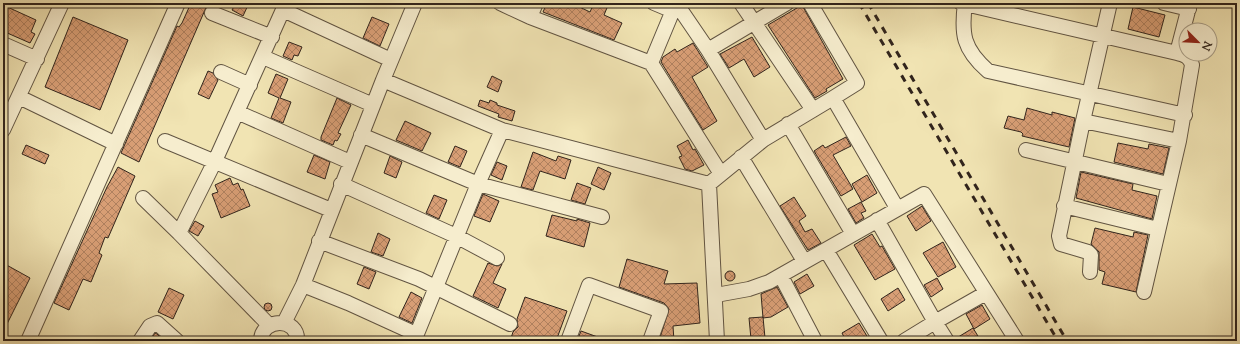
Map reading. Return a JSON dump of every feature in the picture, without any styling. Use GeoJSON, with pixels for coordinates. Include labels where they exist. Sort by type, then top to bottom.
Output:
{"type":"FeatureCollection","features":[{"type":"Feature","properties":{"kind":"street"},"geometry":{"type":"LineString","coordinates":[[3,130],[62,3]]}},
{"type":"Feature","properties":{"kind":"street"},"geometry":{"type":"LineString","coordinates":[[28,341],[178,3]]}},
{"type":"Feature","properties":{"kind":"street"},"geometry":{"type":"LineString","coordinates":[[284,323],[303,285],[341,184],[415,3]]}},
{"type":"Feature","properties":{"kind":"street"},"geometry":{"type":"LineString","coordinates":[[500,3],[530,17],[651,63],[721,174]]}},
{"type":"Feature","properties":{"kind":"street"},"geometry":{"type":"LineString","coordinates":[[530,17],[536,3]]}},
{"type":"Feature","properties":{"kind":"street"},"geometry":{"type":"LineString","coordinates":[[654,3],[675,6],[708,50],[762,140]]}},
{"type":"Feature","properties":{"kind":"street"},"geometry":{"type":"LineString","coordinates":[[742,3],[813,110]]}},
{"type":"Feature","properties":{"kind":"street"},"geometry":{"type":"LineString","coordinates":[[708,50],[787,3]]}},
{"type":"Feature","properties":{"kind":"street"},"geometry":{"type":"LineString","coordinates":[[709,184],[762,140],[857,83],[810,3]]}},
{"type":"Feature","properties":{"kind":"street"},"geometry":{"type":"LineString","coordinates":[[1144,292],[1185,115],[1192,65],[1191,60],[1187,56],[1177,53],[963,3],[963,36],[970,49],[988,71],[1185,115]]}},
{"type":"Feature","properties":{"kind":"street"},"geometry":{"type":"LineString","coordinates":[[1090,272],[1091,255],[1088,252],[1064,245],[1059,240],[1064,206],[1110,3]]}},
{"type":"Feature","properties":{"kind":"street"},"geometry":{"type":"LineString","coordinates":[[1164,3],[1189,6],[1177,53]]}},
{"type":"Feature","properties":{"kind":"street"},"geometry":{"type":"LineString","coordinates":[[179,233],[215,161],[285,6],[391,60]]}},
{"type":"Feature","properties":{"kind":"street"},"geometry":{"type":"LineString","coordinates":[[651,63],[675,6]]}},
{"type":"Feature","properties":{"kind":"street"},"geometry":{"type":"LineString","coordinates":[[212,13],[272,36]]}},
{"type":"Feature","properties":{"kind":"street"},"geometry":{"type":"LineString","coordinates":[[3,44],[37,59]]}},
{"type":"Feature","properties":{"kind":"street"},"geometry":{"type":"LineString","coordinates":[[263,57],[373,105]]}},
{"type":"Feature","properties":{"kind":"street"},"geometry":{"type":"LineString","coordinates":[[221,72],[250,85]]}},
{"type":"Feature","properties":{"kind":"street"},"geometry":{"type":"LineString","coordinates":[[383,80],[502,130],[709,184]]}},
{"type":"Feature","properties":{"kind":"street"},"geometry":{"type":"LineString","coordinates":[[19,97],[116,144]]}},
{"type":"Feature","properties":{"kind":"street"},"geometry":{"type":"LineString","coordinates":[[833,98],[898,208]]}},
{"type":"Feature","properties":{"kind":"street"},"geometry":{"type":"LineString","coordinates":[[237,112],[350,162]]}},
{"type":"Feature","properties":{"kind":"street"},"geometry":{"type":"LineString","coordinates":[[1083,121],[1179,141]]}},
{"type":"Feature","properties":{"kind":"street"},"geometry":{"type":"LineString","coordinates":[[788,124],[853,234]]}},
{"type":"Feature","properties":{"kind":"street"},"geometry":{"type":"LineString","coordinates":[[303,285],[415,338],[435,286],[502,130]]}},
{"type":"Feature","properties":{"kind":"street"},"geometry":{"type":"LineString","coordinates":[[361,136],[478,184],[602,217]]}},
{"type":"Feature","properties":{"kind":"street"},"geometry":{"type":"LineString","coordinates":[[165,141],[331,210]]}},
{"type":"Feature","properties":{"kind":"street"},"geometry":{"type":"LineString","coordinates":[[1026,150],[1168,184]]}},
{"type":"Feature","properties":{"kind":"street"},"geometry":{"type":"LineString","coordinates":[[741,157],[804,261]]}},
{"type":"Feature","properties":{"kind":"street"},"geometry":{"type":"LineString","coordinates":[[341,184],[456,236],[497,258]]}},
{"type":"Feature","properties":{"kind":"street"},"geometry":{"type":"LineString","coordinates":[[709,184],[718,341]]}},
{"type":"Feature","properties":{"kind":"street"},"geometry":{"type":"LineString","coordinates":[[716,295],[749,290],[780,276],[924,194],[1017,341]]}},
{"type":"Feature","properties":{"kind":"street"},"geometry":{"type":"LineString","coordinates":[[143,198],[269,325]]}},
{"type":"Feature","properties":{"kind":"street"},"geometry":{"type":"LineString","coordinates":[[1064,206],[1158,229]]}},
{"type":"Feature","properties":{"kind":"street"},"geometry":{"type":"LineString","coordinates":[[878,220],[947,341]]}},
{"type":"Feature","properties":{"kind":"street"},"geometry":{"type":"LineString","coordinates":[[319,241],[435,286],[510,324]]}},
{"type":"Feature","properties":{"kind":"street"},"geometry":{"type":"LineString","coordinates":[[826,250],[881,341]]}},
{"type":"Feature","properties":{"kind":"street"},"geometry":{"type":"LineString","coordinates":[[780,276],[815,341]]}},
{"type":"Feature","properties":{"kind":"street"},"geometry":{"type":"LineString","coordinates":[[568,341],[589,285],[661,311],[650,341]]}},
{"type":"Feature","properties":{"kind":"street"},"geometry":{"type":"LineString","coordinates":[[904,341],[986,293]]}},
{"type":"Feature","properties":{"kind":"street"},"geometry":{"type":"LineString","coordinates":[[261,341],[262,333],[269,325],[274,323],[284,323],[292,328],[296,333],[297,341]]}},
{"type":"Feature","properties":{"kind":"street"},"geometry":{"type":"LineString","coordinates":[[140,341],[150,326],[157,324],[177,341]]}},
{"type":"Feature","properties":{"kind":"building"},"geometry":{"type":"Polygon","coordinates":[[[191,3],[208,3],[139,162],[121,153],[177,26],[179,27],[182,23],[191,3]]]}},
{"type":"Feature","properties":{"kind":"building"},"geometry":{"type":"Polygon","coordinates":[[[236,3],[249,3],[243,16],[232,10],[236,3]]]}},
{"type":"Feature","properties":{"kind":"building"},"geometry":{"type":"Polygon","coordinates":[[[547,3],[571,3],[590,12],[594,3],[609,3],[604,15],[622,23],[614,40],[543,12],[547,3]]]}},
{"type":"Feature","properties":{"kind":"building"},"geometry":{"type":"Polygon","coordinates":[[[3,5],[36,20],[31,32],[35,34],[30,43],[5,32],[8,27],[3,25],[3,5]]]}},
{"type":"Feature","properties":{"kind":"building"},"geometry":{"type":"Polygon","coordinates":[[[802,5],[843,79],[826,89],[827,91],[815,98],[768,25],[802,5]]]}},
{"type":"Feature","properties":{"kind":"building"},"geometry":{"type":"Polygon","coordinates":[[[1133,7],[1165,15],[1159,37],[1128,29],[1133,7]]]}},
{"type":"Feature","properties":{"kind":"building"},"geometry":{"type":"Polygon","coordinates":[[[73,17],[128,40],[100,110],[45,87],[73,17]]]}},
{"type":"Feature","properties":{"kind":"building"},"geometry":{"type":"Polygon","coordinates":[[[372,17],[389,24],[380,46],[363,38],[372,17]]]}},
{"type":"Feature","properties":{"kind":"building"},"geometry":{"type":"Polygon","coordinates":[[[752,37],[770,67],[754,77],[744,59],[729,68],[720,54],[752,37]]]}},
{"type":"Feature","properties":{"kind":"building"},"geometry":{"type":"Polygon","coordinates":[[[289,42],[302,47],[298,56],[294,55],[292,60],[283,56],[289,42]]]}},
{"type":"Feature","properties":{"kind":"building"},"geometry":{"type":"Polygon","coordinates":[[[693,43],[708,67],[692,77],[717,121],[703,130],[661,62],[663,57],[675,49],[677,52],[693,43]]]}},
{"type":"Feature","properties":{"kind":"building"},"geometry":{"type":"Polygon","coordinates":[[[208,71],[213,73],[218,80],[209,99],[198,94],[208,71]]]}},
{"type":"Feature","properties":{"kind":"building"},"geometry":{"type":"Polygon","coordinates":[[[276,74],[288,79],[280,98],[291,102],[283,123],[271,118],[279,98],[268,93],[276,74]]]}},
{"type":"Feature","properties":{"kind":"building"},"geometry":{"type":"Polygon","coordinates":[[[492,76],[502,81],[498,92],[487,87],[492,76]]]}},
{"type":"Feature","properties":{"kind":"building"},"geometry":{"type":"Polygon","coordinates":[[[337,98],[351,105],[338,133],[341,134],[337,141],[335,140],[333,145],[321,140],[321,137],[337,98]]]}},
{"type":"Feature","properties":{"kind":"building"},"geometry":{"type":"Polygon","coordinates":[[[480,100],[489,103],[490,100],[497,103],[497,105],[515,111],[512,121],[498,117],[499,114],[478,106],[480,100]]]}},
{"type":"Feature","properties":{"kind":"building"},"geometry":{"type":"Polygon","coordinates":[[[1027,108],[1052,115],[1052,112],[1075,118],[1069,147],[1022,136],[1023,134],[1021,132],[1004,128],[1008,116],[1024,120],[1027,108]]]}},
{"type":"Feature","properties":{"kind":"building"},"geometry":{"type":"Polygon","coordinates":[[[405,121],[431,133],[422,151],[396,140],[405,121]]]}},
{"type":"Feature","properties":{"kind":"building"},"geometry":{"type":"Polygon","coordinates":[[[846,137],[851,146],[833,155],[853,189],[841,196],[814,151],[823,145],[825,148],[846,137]]]}},
{"type":"Feature","properties":{"kind":"building"},"geometry":{"type":"Polygon","coordinates":[[[688,140],[704,165],[692,171],[685,169],[679,157],[682,156],[677,146],[688,140]]]}},
{"type":"Feature","properties":{"kind":"building"},"geometry":{"type":"Polygon","coordinates":[[[1118,143],[1148,149],[1149,144],[1169,148],[1163,174],[1114,162],[1118,143]]]}},
{"type":"Feature","properties":{"kind":"building"},"geometry":{"type":"Polygon","coordinates":[[[26,145],[49,155],[45,164],[22,154],[26,145]]]}},
{"type":"Feature","properties":{"kind":"building"},"geometry":{"type":"Polygon","coordinates":[[[455,146],[467,151],[460,167],[448,162],[455,146]]]}},
{"type":"Feature","properties":{"kind":"building"},"geometry":{"type":"Polygon","coordinates":[[[533,152],[556,161],[558,156],[571,160],[565,179],[540,171],[533,190],[521,187],[533,152]]]}},
{"type":"Feature","properties":{"kind":"building"},"geometry":{"type":"Polygon","coordinates":[[[314,155],[330,162],[325,179],[307,172],[314,155]]]}},
{"type":"Feature","properties":{"kind":"building"},"geometry":{"type":"Polygon","coordinates":[[[390,156],[402,162],[396,178],[384,173],[390,156]]]}},
{"type":"Feature","properties":{"kind":"building"},"geometry":{"type":"Polygon","coordinates":[[[497,162],[507,166],[502,180],[491,175],[497,162]]]}},
{"type":"Feature","properties":{"kind":"building"},"geometry":{"type":"Polygon","coordinates":[[[118,167],[135,176],[108,238],[105,237],[99,253],[102,255],[91,282],[83,279],[69,310],[54,303],[107,187],[118,167]]]}},
{"type":"Feature","properties":{"kind":"building"},"geometry":{"type":"Polygon","coordinates":[[[598,167],[611,173],[604,190],[591,184],[598,167]]]}},
{"type":"Feature","properties":{"kind":"building"},"geometry":{"type":"Polygon","coordinates":[[[1081,172],[1133,184],[1132,190],[1157,196],[1152,219],[1076,198],[1081,172]]]}},
{"type":"Feature","properties":{"kind":"building"},"geometry":{"type":"Polygon","coordinates":[[[867,175],[877,193],[862,202],[852,184],[867,175]]]}},
{"type":"Feature","properties":{"kind":"building"},"geometry":{"type":"Polygon","coordinates":[[[230,178],[233,185],[238,183],[241,190],[243,189],[250,206],[221,218],[212,194],[218,192],[215,185],[230,178]]]}},
{"type":"Feature","properties":{"kind":"building"},"geometry":{"type":"Polygon","coordinates":[[[577,183],[591,188],[585,204],[571,200],[577,183]]]}},
{"type":"Feature","properties":{"kind":"building"},"geometry":{"type":"Polygon","coordinates":[[[483,194],[499,201],[490,222],[474,216],[483,194]]]}},
{"type":"Feature","properties":{"kind":"building"},"geometry":{"type":"Polygon","coordinates":[[[434,195],[447,200],[439,219],[426,213],[434,195]]]}},
{"type":"Feature","properties":{"kind":"building"},"geometry":{"type":"Polygon","coordinates":[[[794,197],[806,216],[799,221],[805,232],[812,229],[821,243],[808,250],[780,206],[794,197]]]}},
{"type":"Feature","properties":{"kind":"building"},"geometry":{"type":"Polygon","coordinates":[[[861,202],[866,211],[861,213],[864,218],[856,223],[848,209],[861,202]]]}},
{"type":"Feature","properties":{"kind":"building"},"geometry":{"type":"Polygon","coordinates":[[[922,206],[931,221],[916,231],[907,216],[922,206]]]}},
{"type":"Feature","properties":{"kind":"building"},"geometry":{"type":"Polygon","coordinates":[[[552,215],[577,221],[577,219],[590,223],[584,247],[546,236],[552,215]]]}},
{"type":"Feature","properties":{"kind":"building"},"geometry":{"type":"Polygon","coordinates":[[[195,221],[204,226],[198,236],[189,231],[195,221]]]}},
{"type":"Feature","properties":{"kind":"building"},"geometry":{"type":"Polygon","coordinates":[[[1095,228],[1133,237],[1134,232],[1148,235],[1136,292],[1102,284],[1105,272],[1099,270],[1099,252],[1091,244],[1095,228]]]}},
{"type":"Feature","properties":{"kind":"building"},"geometry":{"type":"Polygon","coordinates":[[[378,233],[390,239],[383,256],[371,252],[378,233]]]}},
{"type":"Feature","properties":{"kind":"building"},"geometry":{"type":"Polygon","coordinates":[[[872,234],[880,247],[882,246],[895,269],[875,280],[854,245],[872,234]]]}},
{"type":"Feature","properties":{"kind":"building"},"geometry":{"type":"Polygon","coordinates":[[[943,242],[956,267],[938,277],[923,253],[943,242]]]}},
{"type":"Feature","properties":{"kind":"building"},"geometry":{"type":"Polygon","coordinates":[[[627,259],[668,271],[664,284],[697,283],[700,323],[673,326],[674,341],[659,341],[669,309],[664,303],[619,287],[627,259]]]}},
{"type":"Feature","properties":{"kind":"building"},"geometry":{"type":"Polygon","coordinates":[[[3,263],[30,278],[3,332],[3,263]]]}},
{"type":"Feature","properties":{"kind":"building"},"geometry":{"type":"Polygon","coordinates":[[[488,263],[497,266],[502,264],[493,283],[506,289],[498,308],[473,296],[488,263]]]}},
{"type":"Feature","properties":{"kind":"building"},"geometry":{"type":"Polygon","coordinates":[[[364,267],[376,272],[369,289],[357,284],[364,267]]]}},
{"type":"Feature","properties":{"kind":"building"},"geometry":{"type":"Polygon","coordinates":[[[728,271],[732,271],[734,272],[734,280],[728,281],[725,278],[725,274],[728,271]]]}},
{"type":"Feature","properties":{"kind":"building"},"geometry":{"type":"Polygon","coordinates":[[[807,274],[814,286],[800,294],[794,282],[807,274]]]}},
{"type":"Feature","properties":{"kind":"building"},"geometry":{"type":"Polygon","coordinates":[[[937,278],[943,289],[931,297],[924,285],[937,278]]]}},
{"type":"Feature","properties":{"kind":"building"},"geometry":{"type":"Polygon","coordinates":[[[777,287],[788,307],[771,317],[763,318],[761,294],[777,287]]]}},
{"type":"Feature","properties":{"kind":"building"},"geometry":{"type":"Polygon","coordinates":[[[169,288],[184,295],[173,319],[158,312],[169,288]]]}},
{"type":"Feature","properties":{"kind":"building"},"geometry":{"type":"Polygon","coordinates":[[[898,288],[905,300],[888,311],[881,299],[898,288]]]}},
{"type":"Feature","properties":{"kind":"building"},"geometry":{"type":"Polygon","coordinates":[[[411,292],[422,298],[412,323],[399,317],[411,292]]]}},
{"type":"Feature","properties":{"kind":"building"},"geometry":{"type":"Polygon","coordinates":[[[525,297],[567,311],[556,341],[510,341],[513,332],[518,327],[517,319],[525,297]]]}},
{"type":"Feature","properties":{"kind":"building"},"geometry":{"type":"Polygon","coordinates":[[[266,303],[270,303],[272,307],[270,311],[266,311],[264,309],[264,305],[266,303]]]}},
{"type":"Feature","properties":{"kind":"building"},"geometry":{"type":"Polygon","coordinates":[[[982,305],[990,319],[974,329],[966,314],[982,305]]]}},
{"type":"Feature","properties":{"kind":"building"},"geometry":{"type":"Polygon","coordinates":[[[763,317],[765,338],[751,339],[749,318],[763,317]]]}},
{"type":"Feature","properties":{"kind":"building"},"geometry":{"type":"Polygon","coordinates":[[[859,323],[870,341],[846,341],[842,333],[859,323]]]}},
{"type":"Feature","properties":{"kind":"building"},"geometry":{"type":"Polygon","coordinates":[[[973,328],[981,341],[955,341],[955,339],[973,328]]]}},
{"type":"Feature","properties":{"kind":"building"},"geometry":{"type":"Polygon","coordinates":[[[581,331],[606,340],[606,341],[577,341],[581,331]]]}},
{"type":"Feature","properties":{"kind":"building"},"geometry":{"type":"Polygon","coordinates":[[[155,333],[157,334],[164,341],[150,341],[155,333]]]}},
{"type":"Feature","properties":{"kind":"railway"},"geometry":{"type":"LineString","coordinates":[[859,3],[1058,341]]}},
{"type":"Feature","properties":{"kind":"railway"},"geometry":{"type":"LineString","coordinates":[[868,3],[1067,341]]}}]}
